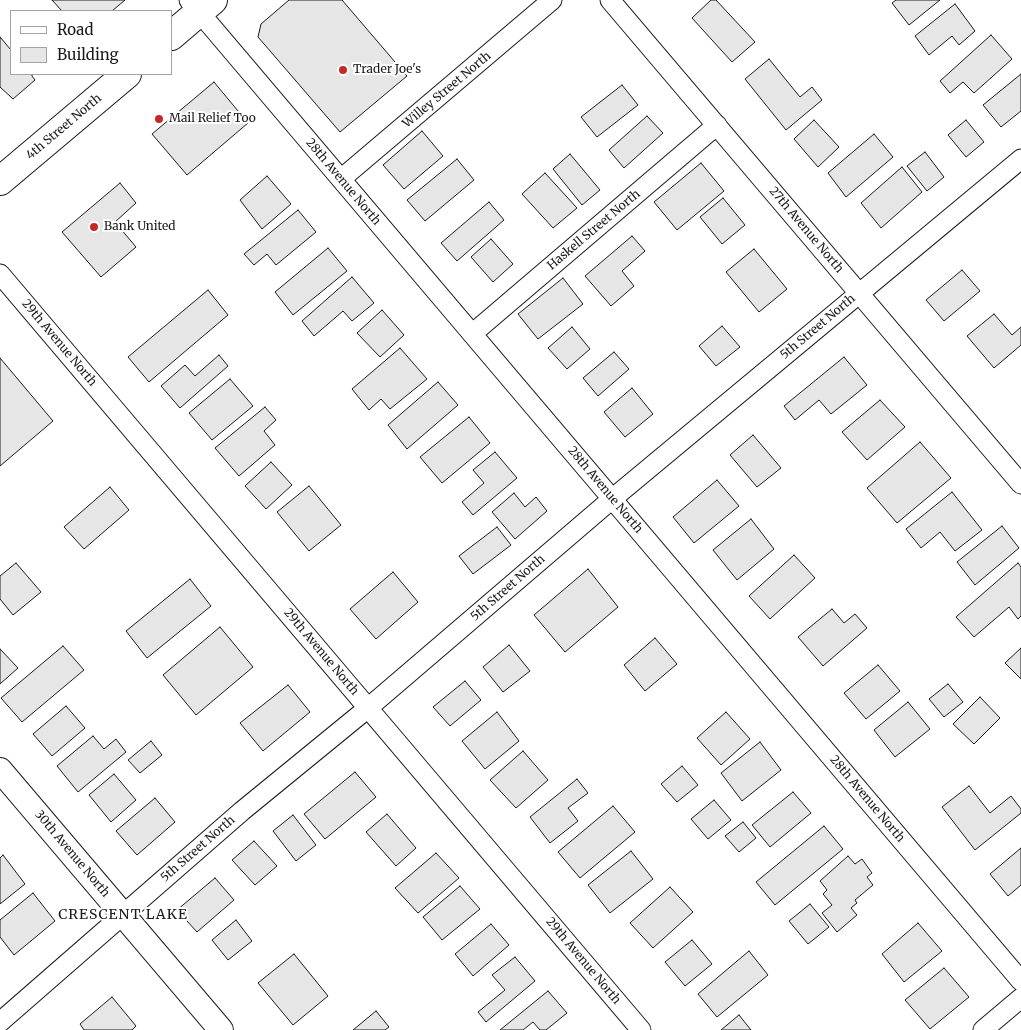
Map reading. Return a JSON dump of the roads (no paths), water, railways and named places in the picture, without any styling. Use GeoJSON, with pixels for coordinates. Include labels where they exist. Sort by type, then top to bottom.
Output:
{"type":"FeatureCollection","features":[{"type":"Feature","properties":{"kind":"main road"},"geometry":{"type":"LineString","coordinates":[[172,35],[201,4]]}},
{"type":"Feature","properties":{"kind":"main road","name":"4th Street North"},"geometry":{"type":"LineString","coordinates":[[0,181],[126,75]]}},
{"type":"Feature","properties":{"kind":"street","name":"Willey Street North"},"geometry":{"type":"LineString","coordinates":[[341,179],[552,0]]}},
{"type":"Feature","properties":{"kind":"street","name":"27th Avenue North"},"geometry":{"type":"LineString","coordinates":[[610,0],[1021,484]]}},
{"type":"Feature","properties":{"kind":"street","name":"28th Avenue North"},"geometry":{"type":"LineString","coordinates":[[201,4],[341,179],[1021,981]]}},
{"type":"Feature","properties":{"kind":"street","name":"Haskell Street North"},"geometry":{"type":"LineString","coordinates":[[472,334],[717,125]]}},
{"type":"Feature","properties":{"kind":"street","name":"5th Street North"},"geometry":{"type":"LineString","coordinates":[[0,1022],[242,811],[368,708],[612,499],[1021,159]]}},
{"type":"Feature","properties":{"kind":"street","name":"29th Avenue North"},"geometry":{"type":"LineString","coordinates":[[0,274],[641,1030]]}},
{"type":"Feature","properties":{"kind":"street","name":"30th Avenue North"},"geometry":{"type":"LineString","coordinates":[[0,770],[221,1030]]}},
{"type":"Feature","properties":{"kind":"street"},"geometry":{"type":"LineString","coordinates":[[983,1030],[1021,998]]}},
{"type":"Feature","properties":{"kind":"place","name":"Trader Joe's"},"geometry":{"type":"Point","coordinates":[343,70]}},
{"type":"Feature","properties":{"kind":"place","name":"Mail Relief Too"},"geometry":{"type":"Point","coordinates":[159,119]}},
{"type":"Feature","properties":{"kind":"place","name":"Bank United"},"geometry":{"type":"Point","coordinates":[94,227]}},
{"type":"Feature","properties":{"kind":"district","name":"CRESCENT LAKE"},"geometry":{"type":"Point","coordinates":[123,915]}}]}
